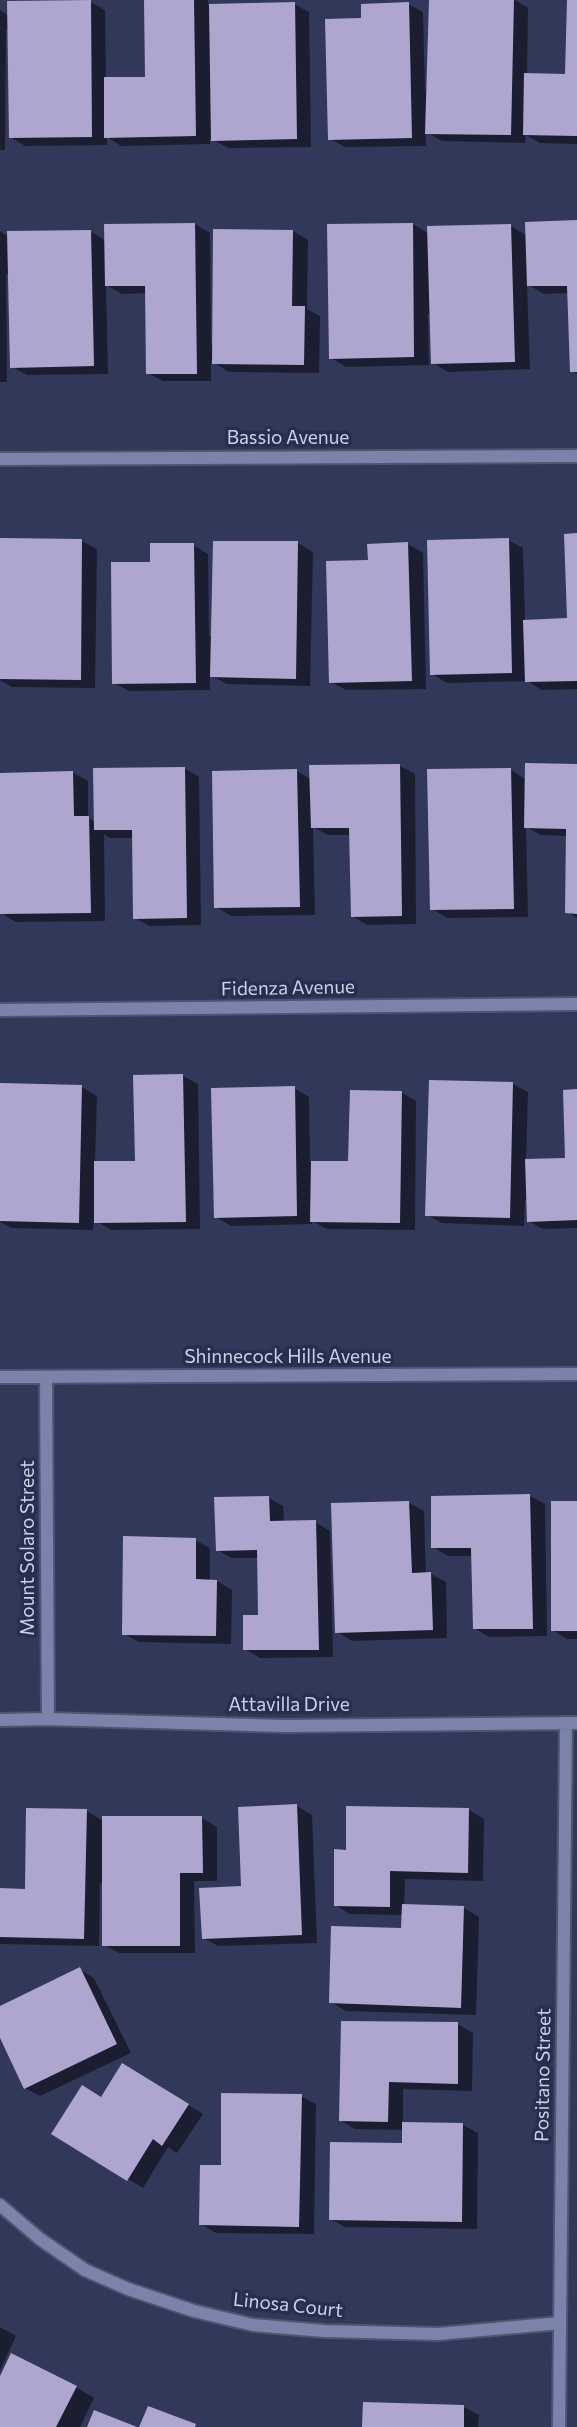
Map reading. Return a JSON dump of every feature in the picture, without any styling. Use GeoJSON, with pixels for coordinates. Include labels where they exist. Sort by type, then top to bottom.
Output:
{"type":"FeatureCollection","features":[{"type":"Feature","properties":{"kind":"street","name":"Bassio Avenue"},"geometry":{"type":"LineString","coordinates":[[0,459],[577,456]]}},
{"type":"Feature","properties":{"kind":"street","name":"Fidenza Avenue"},"geometry":{"type":"LineString","coordinates":[[0,1010],[577,1004]]}},
{"type":"Feature","properties":{"kind":"street","name":"Shinnecock Hills Avenue"},"geometry":{"type":"LineString","coordinates":[[0,1377],[577,1374]]}},
{"type":"Feature","properties":{"kind":"street","name":"Mount Solaro Street"},"geometry":{"type":"LineString","coordinates":[[46,1377],[48,1719]]}},
{"type":"Feature","properties":{"kind":"street","name":"Attavilla Drive"},"geometry":{"type":"LineString","coordinates":[[0,1720],[284,1726],[572,1723]]}},
{"type":"Feature","properties":{"kind":"street","name":"Positano Street"},"geometry":{"type":"LineString","coordinates":[[559,2427],[572,1723]]}},
{"type":"Feature","properties":{"kind":"street","name":"Linosa Court"},"geometry":{"type":"LineString","coordinates":[[0,2205],[40,2239],[85,2270],[128,2289],[194,2311],[253,2325],[324,2331],[438,2334],[560,2323]]}},
{"type":"Feature","properties":{"kind":"building"},"geometry":{"type":"Polygon","coordinates":[[[91,0],[92,137],[9,138],[7,1],[91,0]]]}},
{"type":"Feature","properties":{"kind":"building"},"geometry":{"type":"Polygon","coordinates":[[[144,0],[194,0],[196,136],[104,138],[104,77],[145,77],[144,0]]]}},
{"type":"Feature","properties":{"kind":"building"},"geometry":{"type":"Polygon","coordinates":[[[429,0],[514,0],[511,135],[425,134],[429,0]]]}},
{"type":"Feature","properties":{"kind":"building"},"geometry":{"type":"Polygon","coordinates":[[[567,0],[577,0],[577,136],[523,135],[524,73],[565,74],[567,0]]]}},
{"type":"Feature","properties":{"kind":"building"},"geometry":{"type":"Polygon","coordinates":[[[295,2],[297,139],[211,141],[209,4],[295,2]]]}},
{"type":"Feature","properties":{"kind":"building"},"geometry":{"type":"Polygon","coordinates":[[[409,2],[412,138],[328,140],[325,19],[361,18],[361,4],[409,2]]]}},
{"type":"Feature","properties":{"kind":"building"},"geometry":{"type":"Polygon","coordinates":[[[577,220],[577,372],[570,372],[567,286],[527,286],[525,222],[577,220]]]}},
{"type":"Feature","properties":{"kind":"building"},"geometry":{"type":"Polygon","coordinates":[[[195,223],[197,374],[146,374],[145,286],[105,286],[104,224],[195,223]]]}},
{"type":"Feature","properties":{"kind":"building"},"geometry":{"type":"Polygon","coordinates":[[[413,223],[414,357],[329,359],[327,224],[413,223]]]}},
{"type":"Feature","properties":{"kind":"building"},"geometry":{"type":"Polygon","coordinates":[[[511,224],[515,362],[431,364],[427,226],[511,224]]]}},
{"type":"Feature","properties":{"kind":"building"},"geometry":{"type":"Polygon","coordinates":[[[213,229],[293,230],[292,306],[305,306],[304,365],[212,364],[213,229]]]}},
{"type":"Feature","properties":{"kind":"building"},"geometry":{"type":"Polygon","coordinates":[[[91,230],[94,366],[10,368],[7,231],[91,230]]]}},
{"type":"Feature","properties":{"kind":"building"},"geometry":{"type":"Polygon","coordinates":[[[577,533],[577,681],[525,682],[523,620],[567,618],[564,534],[577,533]]]}},
{"type":"Feature","properties":{"kind":"building"},"geometry":{"type":"Polygon","coordinates":[[[0,538],[82,539],[81,680],[0,679],[0,538]]]}},
{"type":"Feature","properties":{"kind":"building"},"geometry":{"type":"Polygon","coordinates":[[[509,538],[512,673],[430,675],[427,540],[509,538]]]}},
{"type":"Feature","properties":{"kind":"building"},"geometry":{"type":"Polygon","coordinates":[[[213,541],[298,541],[296,679],[210,677],[213,541]]]}},
{"type":"Feature","properties":{"kind":"building"},"geometry":{"type":"Polygon","coordinates":[[[408,542],[412,681],[329,683],[326,561],[368,560],[367,544],[408,542]]]}},
{"type":"Feature","properties":{"kind":"building"},"geometry":{"type":"Polygon","coordinates":[[[150,543],[194,543],[196,683],[112,684],[111,562],[150,562],[150,543]]]}},
{"type":"Feature","properties":{"kind":"building"},"geometry":{"type":"Polygon","coordinates":[[[525,763],[577,764],[577,914],[565,913],[566,829],[524,828],[525,763]]]}},
{"type":"Feature","properties":{"kind":"building"},"geometry":{"type":"Polygon","coordinates":[[[400,764],[402,916],[351,917],[349,828],[311,828],[309,765],[400,764]]]}},
{"type":"Feature","properties":{"kind":"building"},"geometry":{"type":"Polygon","coordinates":[[[185,767],[187,918],[133,919],[132,830],[94,830],[93,768],[185,767]]]}},
{"type":"Feature","properties":{"kind":"building"},"geometry":{"type":"Polygon","coordinates":[[[511,768],[514,909],[430,910],[427,769],[511,768]]]}},
{"type":"Feature","properties":{"kind":"building"},"geometry":{"type":"Polygon","coordinates":[[[297,769],[300,907],[214,908],[212,771],[297,769]]]}},
{"type":"Feature","properties":{"kind":"building"},"geometry":{"type":"Polygon","coordinates":[[[73,771],[74,816],[89,816],[91,913],[0,914],[0,773],[73,771]]]}},
{"type":"Feature","properties":{"kind":"building"},"geometry":{"type":"Polygon","coordinates":[[[183,1074],[186,1222],[94,1223],[94,1161],[135,1161],[133,1075],[183,1074]]]}},
{"type":"Feature","properties":{"kind":"building"},"geometry":{"type":"Polygon","coordinates":[[[429,1080],[513,1082],[510,1218],[425,1216],[429,1080]]]}},
{"type":"Feature","properties":{"kind":"building"},"geometry":{"type":"Polygon","coordinates":[[[0,1083],[82,1085],[79,1223],[0,1221],[0,1083]]]}},
{"type":"Feature","properties":{"kind":"building"},"geometry":{"type":"Polygon","coordinates":[[[295,1086],[297,1216],[214,1218],[211,1088],[295,1086]]]}},
{"type":"Feature","properties":{"kind":"building"},"geometry":{"type":"Polygon","coordinates":[[[577,1089],[577,1220],[527,1222],[525,1159],[565,1158],[563,1090],[577,1089]]]}},
{"type":"Feature","properties":{"kind":"building"},"geometry":{"type":"Polygon","coordinates":[[[350,1090],[402,1091],[400,1223],[310,1222],[311,1161],[348,1161],[350,1090]]]}},
{"type":"Feature","properties":{"kind":"building"},"geometry":{"type":"Polygon","coordinates":[[[530,1494],[533,1629],[473,1629],[471,1548],[431,1548],[431,1496],[530,1494]]]}},
{"type":"Feature","properties":{"kind":"building"},"geometry":{"type":"Polygon","coordinates":[[[269,1496],[270,1521],[316,1520],[319,1650],[243,1650],[243,1615],[258,1615],[257,1550],[216,1551],[214,1497],[269,1496]]]}},
{"type":"Feature","properties":{"kind":"building"},"geometry":{"type":"Polygon","coordinates":[[[409,1501],[412,1573],[431,1572],[433,1630],[335,1633],[331,1503],[409,1501]]]}},
{"type":"Feature","properties":{"kind":"building"},"geometry":{"type":"Polygon","coordinates":[[[551,1501],[577,1501],[577,1631],[551,1631],[551,1501]]]}},
{"type":"Feature","properties":{"kind":"building"},"geometry":{"type":"Polygon","coordinates":[[[123,1536],[196,1538],[196,1579],[217,1580],[216,1636],[122,1635],[123,1536]]]}},
{"type":"Feature","properties":{"kind":"building"},"geometry":{"type":"Polygon","coordinates":[[[297,1804],[302,1935],[202,1939],[199,1888],[241,1886],[238,1807],[297,1804]]]}},
{"type":"Feature","properties":{"kind":"building"},"geometry":{"type":"Polygon","coordinates":[[[346,1806],[469,1808],[468,1873],[390,1871],[390,1907],[334,1906],[334,1849],[346,1850],[346,1806]]]}},
{"type":"Feature","properties":{"kind":"building"},"geometry":{"type":"Polygon","coordinates":[[[26,1808],[87,1809],[84,1939],[0,1937],[0,1888],[25,1889],[26,1808]]]}},
{"type":"Feature","properties":{"kind":"building"},"geometry":{"type":"Polygon","coordinates":[[[102,1816],[202,1816],[203,1873],[180,1873],[180,1946],[102,1946],[102,1816]]]}},
{"type":"Feature","properties":{"kind":"building"},"geometry":{"type":"Polygon","coordinates":[[[402,1904],[464,1906],[461,2008],[329,2003],[331,1926],[401,1928],[402,1904]]]}},
{"type":"Feature","properties":{"kind":"building"},"geometry":{"type":"Polygon","coordinates":[[[80,1967],[117,2044],[24,2089],[0,2038],[0,2006],[80,1967]]]}},
{"type":"Feature","properties":{"kind":"building"},"geometry":{"type":"Polygon","coordinates":[[[341,2021],[458,2022],[458,2084],[389,2082],[388,2122],[339,2121],[341,2021]]]}},
{"type":"Feature","properties":{"kind":"building"},"geometry":{"type":"Polygon","coordinates":[[[122,2063],[189,2104],[162,2146],[153,2139],[127,2181],[51,2134],[82,2085],[101,2097],[122,2063]]]}},
{"type":"Feature","properties":{"kind":"building"},"geometry":{"type":"Polygon","coordinates":[[[221,2093],[302,2094],[299,2227],[199,2225],[200,2165],[221,2165],[221,2093]]]}},
{"type":"Feature","properties":{"kind":"building"},"geometry":{"type":"Polygon","coordinates":[[[402,2122],[463,2123],[462,2222],[329,2220],[330,2142],[402,2143],[402,2122]]]}},
{"type":"Feature","properties":{"kind":"building"},"geometry":{"type":"Polygon","coordinates":[[[11,2353],[77,2386],[56,2427],[0,2427],[0,2376],[11,2353]]]}},
{"type":"Feature","properties":{"kind":"building"},"geometry":{"type":"Polygon","coordinates":[[[363,2402],[464,2405],[464,2427],[362,2427],[363,2402]]]}},
{"type":"Feature","properties":{"kind":"building"},"geometry":{"type":"Polygon","coordinates":[[[148,2406],[196,2424],[195,2427],[139,2427],[148,2406]]]}},
{"type":"Feature","properties":{"kind":"building"},"geometry":{"type":"Polygon","coordinates":[[[94,2410],[137,2427],[87,2427],[94,2410]]]}}]}
